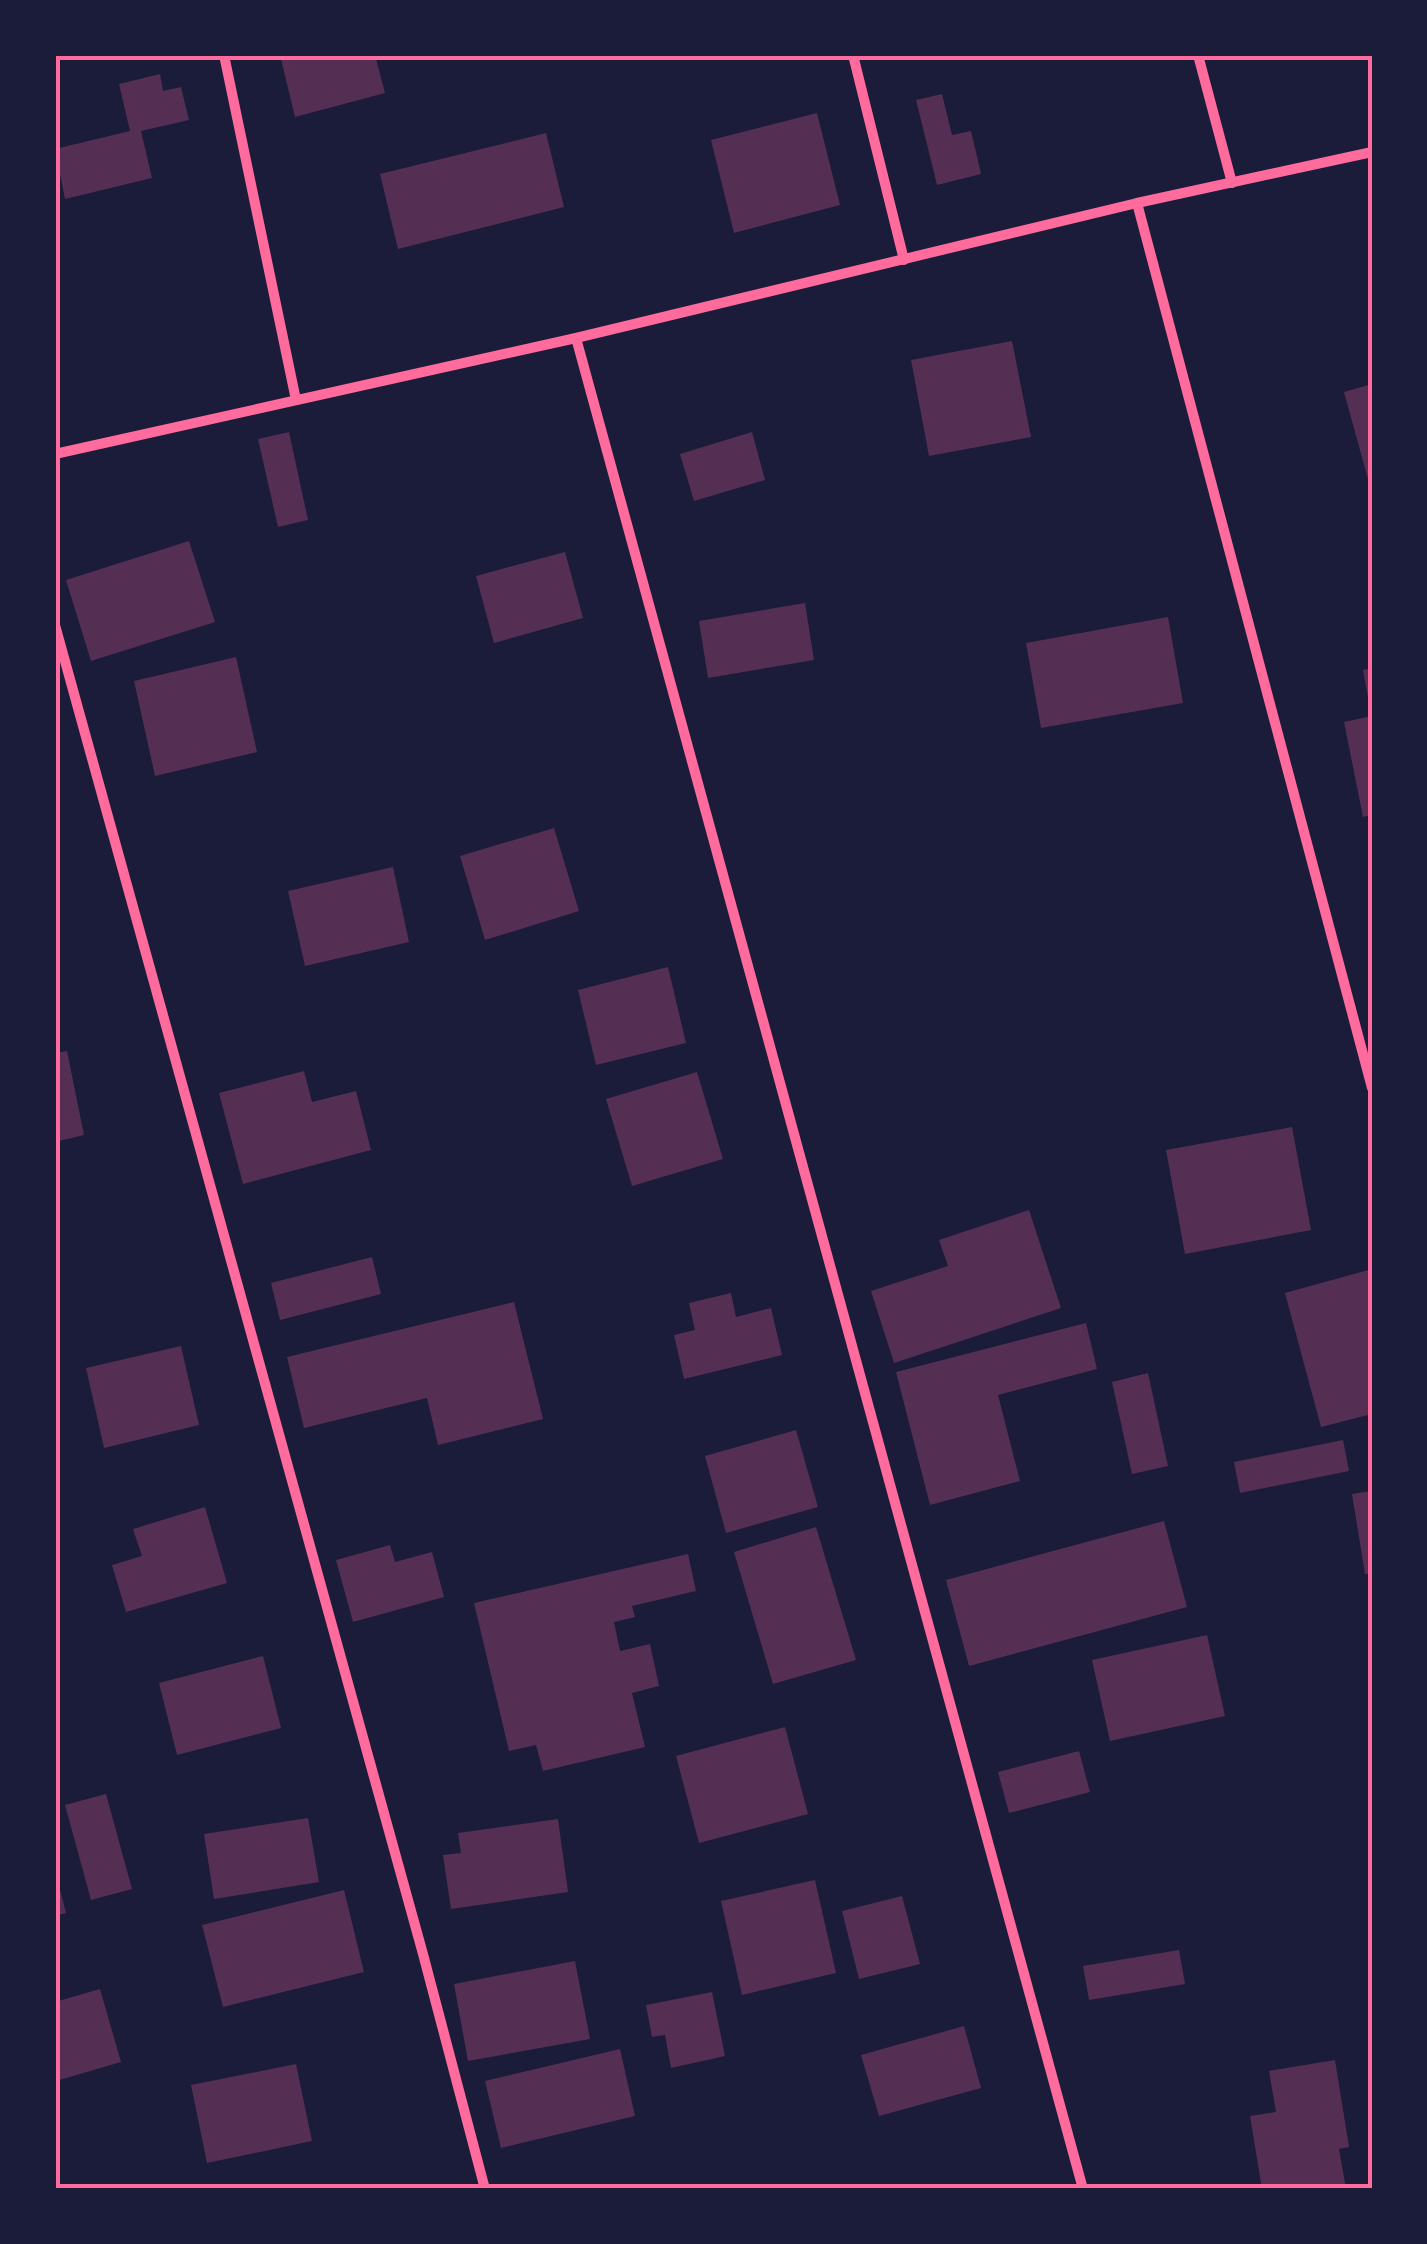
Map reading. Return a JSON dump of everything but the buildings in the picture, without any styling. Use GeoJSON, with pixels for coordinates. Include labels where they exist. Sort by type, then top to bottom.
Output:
{"type":"FeatureCollection","features":[{"type":"Feature","properties":{"kind":"street"},"geometry":{"type":"LineString","coordinates":[[224,55],[296,400]]}},
{"type":"Feature","properties":{"kind":"street"},"geometry":{"type":"LineString","coordinates":[[852,55],[904,260]]}},
{"type":"Feature","properties":{"kind":"street"},"geometry":{"type":"LineString","coordinates":[[1198,55],[1232,182]]}},
{"type":"Feature","properties":{"kind":"street"},"geometry":{"type":"LineString","coordinates":[[55,454],[576,338],[1136,203],[1372,152]]}},
{"type":"Feature","properties":{"kind":"street"},"geometry":{"type":"LineString","coordinates":[[1136,203],[1372,1088]]}},
{"type":"Feature","properties":{"kind":"street"},"geometry":{"type":"LineString","coordinates":[[576,338],[1083,2189]]}},
{"type":"Feature","properties":{"kind":"street"},"geometry":{"type":"LineString","coordinates":[[55,625],[485,2189]]}}]}
